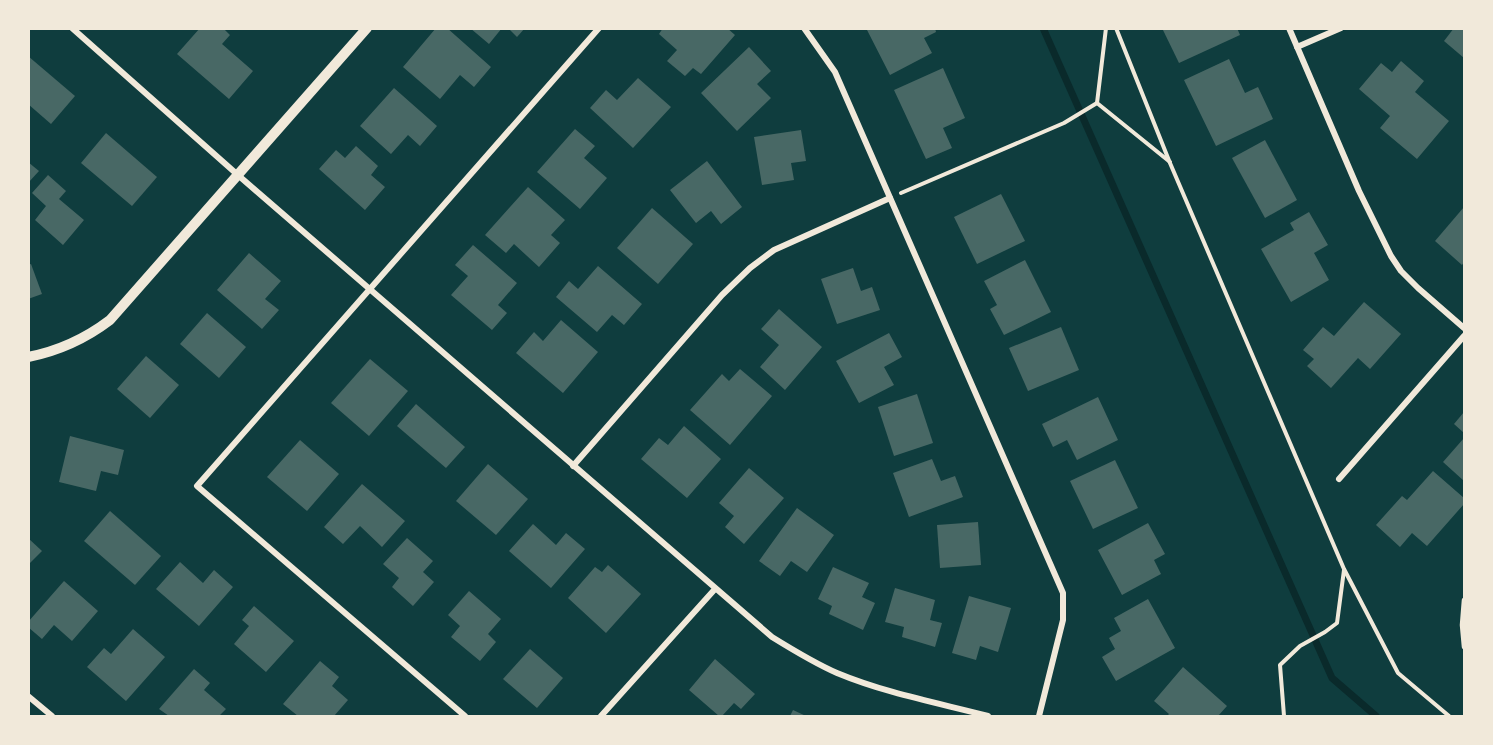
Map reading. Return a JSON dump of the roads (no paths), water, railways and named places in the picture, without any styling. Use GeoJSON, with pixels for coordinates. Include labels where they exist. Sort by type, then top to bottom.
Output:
{"type":"FeatureCollection","features":[{"type":"Feature","properties":{"kind":"street"},"geometry":{"type":"LineString","coordinates":[[72,28],[239,176],[772,637],[838,673],[988,717]]}},
{"type":"Feature","properties":{"kind":"street"},"geometry":{"type":"LineString","coordinates":[[28,357],[46,354],[73,344],[110,320],[367,28]]}},
{"type":"Feature","properties":{"kind":"street"},"geometry":{"type":"LineString","coordinates":[[465,717],[197,486],[599,28]]}},
{"type":"Feature","properties":{"kind":"street"},"geometry":{"type":"LineString","coordinates":[[804,28],[835,72],[1063,593],[1063,620],[1039,717]]}},
{"type":"Feature","properties":{"kind":"street"},"geometry":{"type":"LineString","coordinates":[[1289,28],[1363,201],[1391,256],[1401,271],[1418,288],[1464,328]]}},
{"type":"Feature","properties":{"kind":"street"},"geometry":{"type":"LineString","coordinates":[[1297,47],[1341,28]]}},
{"type":"Feature","properties":{"kind":"street"},"geometry":{"type":"LineString","coordinates":[[573,466],[722,295],[750,268],[774,250],[890,198]]}},
{"type":"Feature","properties":{"kind":"street"},"geometry":{"type":"LineString","coordinates":[[1339,479],[1464,336]]}},
{"type":"Feature","properties":{"kind":"street"},"geometry":{"type":"LineString","coordinates":[[601,717],[715,589]]}},
{"type":"Feature","properties":{"kind":"street"},"geometry":{"type":"LineString","coordinates":[[28,696],[52,717]]}},
{"type":"Feature","properties":{"kind":"lane"},"geometry":{"type":"LineString","coordinates":[[1464,600],[1462,625],[1464,647]]}},
{"type":"Feature","properties":{"kind":"waterway"},"geometry":{"type":"LineString","coordinates":[[1043,28],[1332,678],[1376,716]]}}]}
